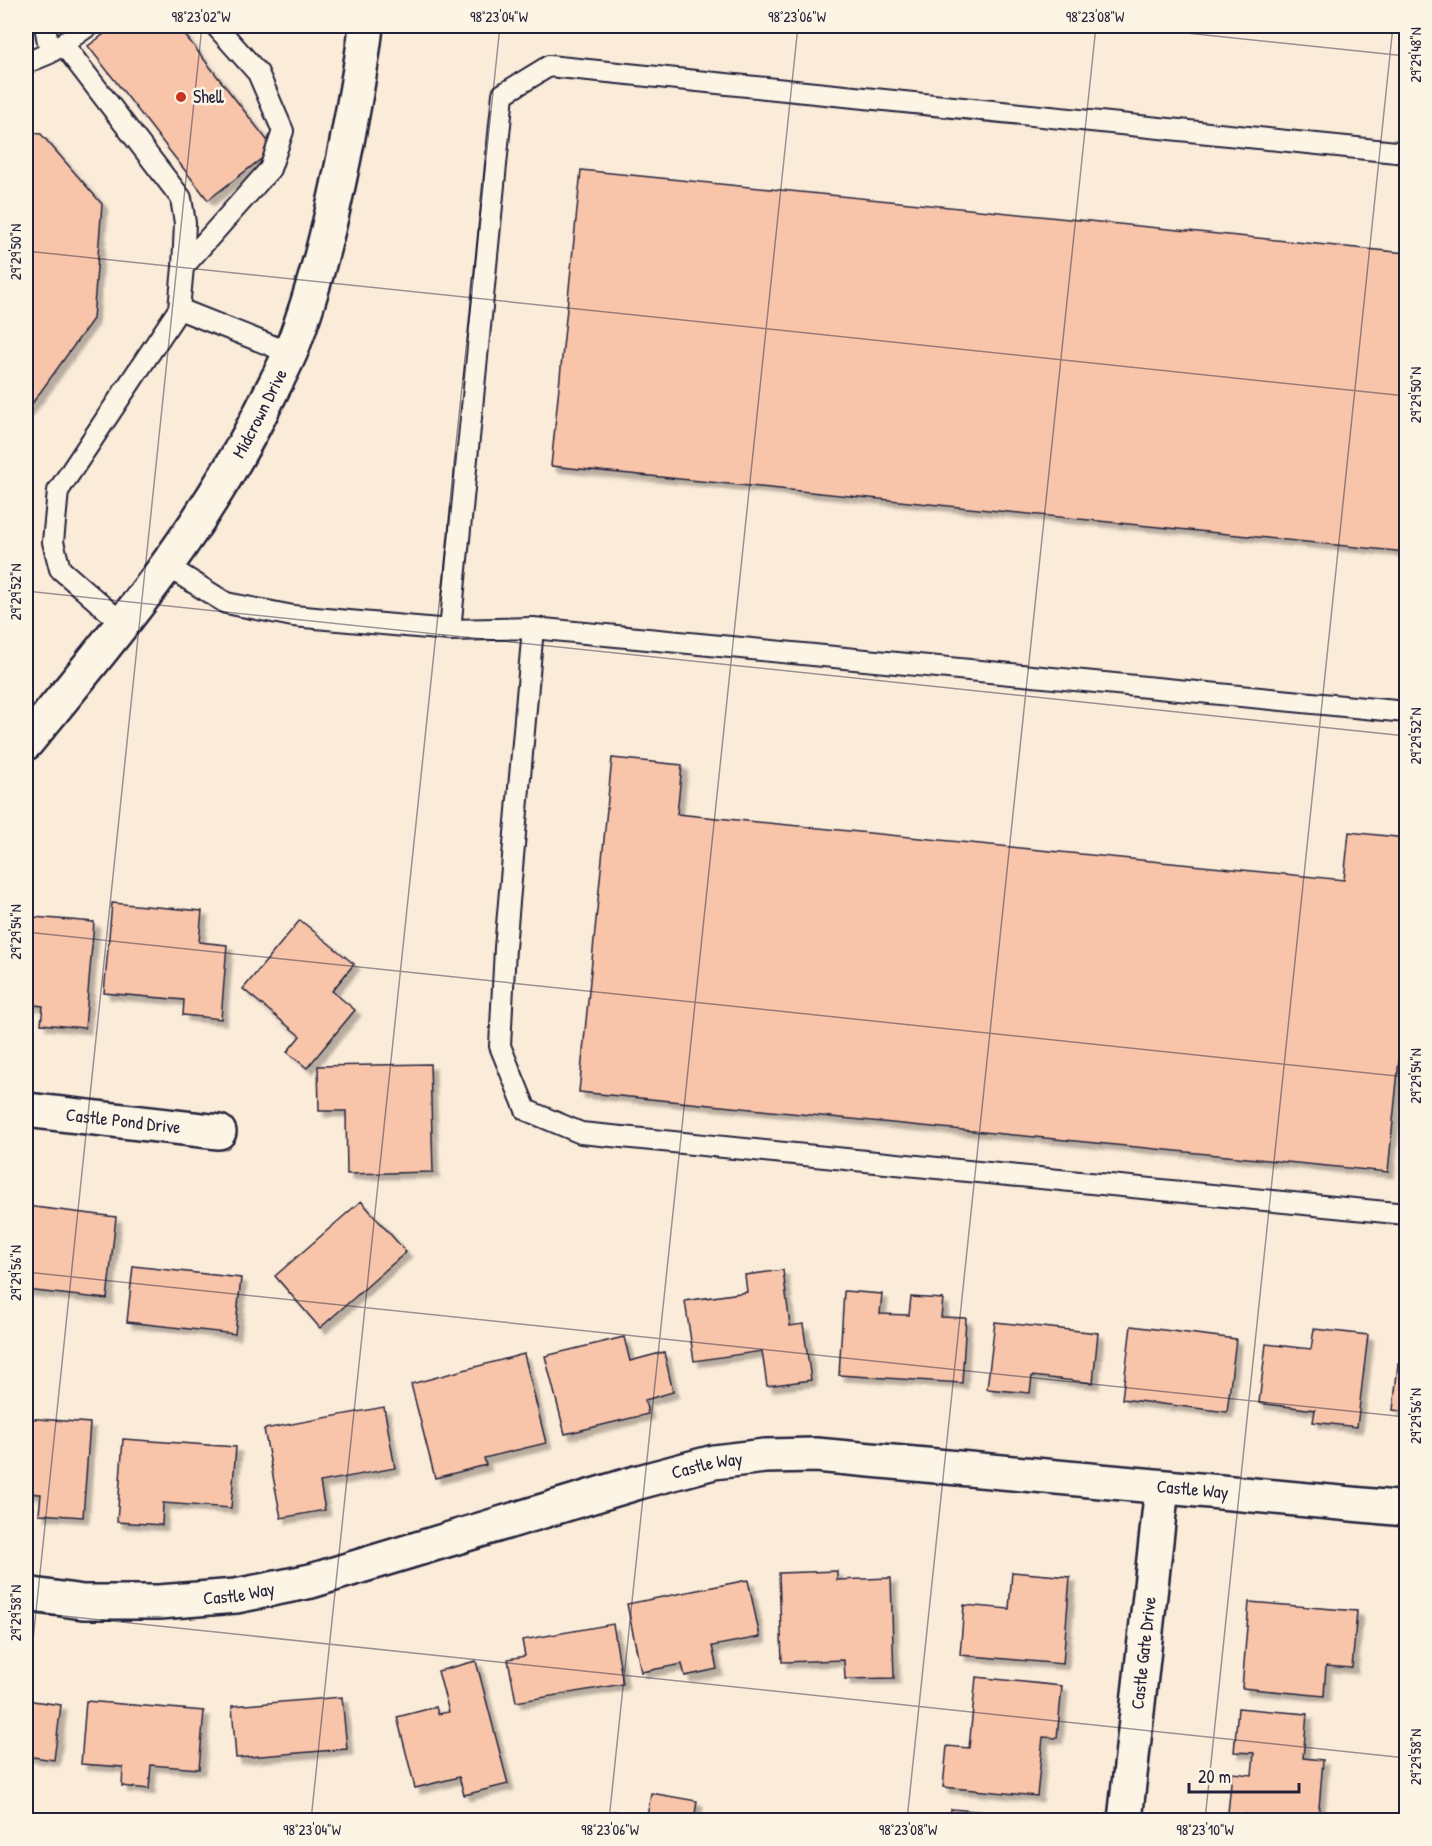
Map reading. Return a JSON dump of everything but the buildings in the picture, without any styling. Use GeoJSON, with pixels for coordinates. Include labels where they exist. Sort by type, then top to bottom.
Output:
{"type":"FeatureCollection","features":[{"type":"Feature","properties":{"kind":"street","name":"Midcrown Drive"},"geometry":{"type":"LineString","coordinates":[[26,743],[168,566],[246,442],[290,353],[318,272],[333,214],[363,60],[366,26]]}},
{"type":"Feature","properties":{"kind":"street","name":"Castle Pond Drive"},"geometry":{"type":"LineString","coordinates":[[26,1110],[219,1132]]}},
{"type":"Feature","properties":{"kind":"street","name":"Castle Way"},"geometry":{"type":"LineString","coordinates":[[26,1594],[83,1602],[159,1602],[236,1596],[311,1581],[639,1482],[714,1462],[765,1456],[816,1455],[1407,1509]]}},
{"type":"Feature","properties":{"kind":"street","name":"Castle Gate Drive"},"geometry":{"type":"LineString","coordinates":[[1125,1821],[1162,1486]]}},
{"type":"Feature","properties":{"kind":"lane"},"geometry":{"type":"LineString","coordinates":[[45,26],[57,49],[181,198],[185,223],[179,309],[58,491],[53,542],[60,569],[123,624]]}},
{"type":"Feature","properties":{"kind":"lane"},"geometry":{"type":"LineString","coordinates":[[26,63],[57,49],[88,26]]}},
{"type":"Feature","properties":{"kind":"lane"},"geometry":{"type":"LineString","coordinates":[[183,267],[270,169],[283,131],[258,73],[216,26]]}},
{"type":"Feature","properties":{"kind":"lane"},"geometry":{"type":"LineString","coordinates":[[450,630],[503,94],[549,66],[1407,153]]}},
{"type":"Feature","properties":{"kind":"lane"},"geometry":{"type":"LineString","coordinates":[[179,309],[290,353]]}},
{"type":"Feature","properties":{"kind":"lane"},"geometry":{"type":"LineString","coordinates":[[168,566],[226,603],[293,616],[450,630],[533,628],[1407,712]]}},
{"type":"Feature","properties":{"kind":"lane"},"geometry":{"type":"LineString","coordinates":[[533,628],[505,948],[500,1046],[526,1110],[581,1133],[1407,1214]]}},
{"type":"Feature","properties":{"kind":"place","name":"Shell"},"geometry":{"type":"Point","coordinates":[181,97]}}]}
